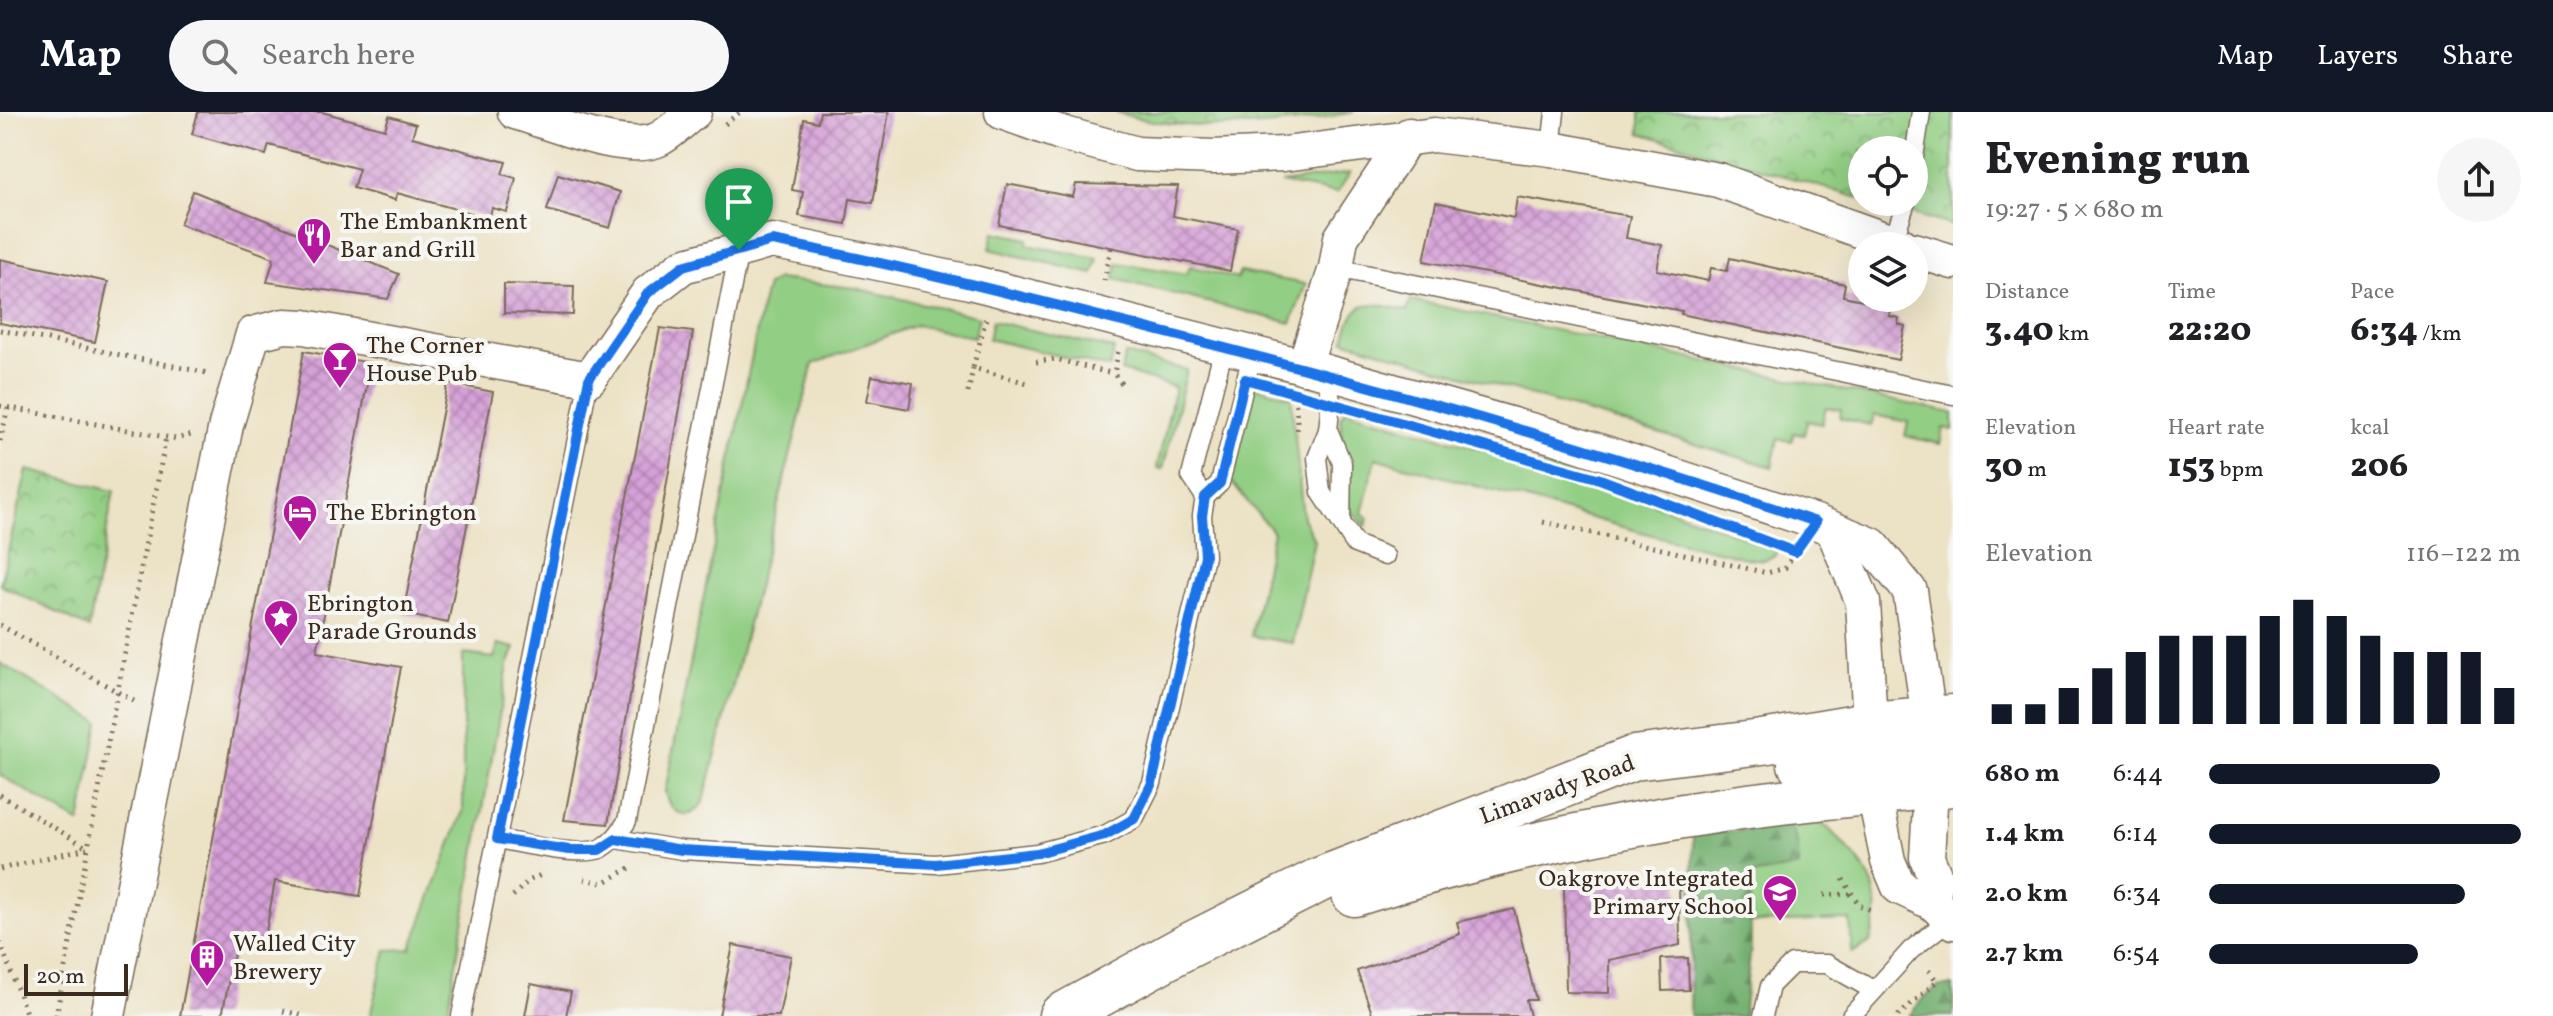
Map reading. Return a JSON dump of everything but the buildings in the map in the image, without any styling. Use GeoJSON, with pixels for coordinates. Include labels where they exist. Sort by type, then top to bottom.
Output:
{"type":"FeatureCollection","features":[{"type":"Feature","properties":{"kind":"highway","name":"Limavady Road"},"geometry":{"type":"LineString","coordinates":[[1061,1016],[1184,948],[1319,880],[1634,758],[1762,742],[1871,757],[1941,751]]}},
{"type":"Feature","properties":{"kind":"highway","name":"Limavady Road"},"geometry":{"type":"LineString","coordinates":[[1184,948],[1375,887],[1513,850],[1652,821],[1871,757],[1941,751]]}},
{"type":"Feature","properties":{"kind":"street"},"geometry":{"type":"LineString","coordinates":[[515,112],[618,142],[641,144],[659,139],[694,112]]}},
{"type":"Feature","properties":{"kind":"street"},"geometry":{"type":"LineString","coordinates":[[1002,112],[1061,133],[1137,154],[1284,154],[1409,135],[1434,135],[1551,149],[1718,180],[1864,232]]}},
{"type":"Feature","properties":{"kind":"street"},"geometry":{"type":"LineString","coordinates":[[1320,380],[1341,238],[1409,135]]}},
{"type":"Feature","properties":{"kind":"street"},"geometry":{"type":"LineString","coordinates":[[108,1016],[226,425],[253,334],[284,326],[304,327],[589,379],[648,293],[683,266],[772,241],[874,260],[1320,380],[1562,439],[1872,545],[1910,591],[1941,751],[1927,858],[1945,915]]}},
{"type":"Feature","properties":{"kind":"street"},"geometry":{"type":"LineString","coordinates":[[1928,254],[1953,262]]}},
{"type":"Feature","properties":{"kind":"street"},"geometry":{"type":"LineString","coordinates":[[1825,527],[1863,602],[1870,681],[1871,757],[1888,861],[1899,887],[1945,915]]}},
{"type":"Feature","properties":{"kind":"lane"},"geometry":{"type":"LineString","coordinates":[[1551,149],[1555,112]]}},
{"type":"Feature","properties":{"kind":"lane"},"geometry":{"type":"LineString","coordinates":[[1917,136],[1921,112]]}},
{"type":"Feature","properties":{"kind":"lane"},"geometry":{"type":"LineString","coordinates":[[497,839],[569,850],[599,850],[616,839],[627,821],[739,250]]}},
{"type":"Feature","properties":{"kind":"lane"},"geometry":{"type":"LineString","coordinates":[[1336,268],[1953,395]]}},
{"type":"Feature","properties":{"kind":"lane"},"geometry":{"type":"LineString","coordinates":[[616,839],[682,850],[936,864],[1037,853],[1105,835],[1134,819],[1152,783],[1205,556],[1202,516],[1205,497],[1220,483],[1229,355]]}},
{"type":"Feature","properties":{"kind":"lane"},"geometry":{"type":"LineString","coordinates":[[1205,497],[1191,476],[1229,355]]}},
{"type":"Feature","properties":{"kind":"lane"},"geometry":{"type":"LineString","coordinates":[[461,1016],[589,379]]}},
{"type":"Feature","properties":{"kind":"lane"},"geometry":{"type":"LineString","coordinates":[[1320,380],[1328,430],[1342,463],[1341,522],[1355,544],[1385,556]]}},
{"type":"Feature","properties":{"kind":"lane"},"geometry":{"type":"LineString","coordinates":[[1851,1016],[1945,915]]}},
{"type":"Feature","properties":{"kind":"lane"},"geometry":{"type":"LineString","coordinates":[[1763,1016],[1770,986],[1792,964],[1827,964],[1873,990]]}},
{"type":"Feature","properties":{"kind":"path"},"geometry":{"type":"LineString","coordinates":[[1103,286],[1111,248]]}},
{"type":"Feature","properties":{"kind":"path"},"geometry":{"type":"LineString","coordinates":[[968,393],[987,314],[976,312]]}},
{"type":"Feature","properties":{"kind":"path"},"geometry":{"type":"LineString","coordinates":[[0,330],[239,380]]}},
{"type":"Feature","properties":{"kind":"path"},"geometry":{"type":"LineString","coordinates":[[1229,355],[1320,380]]}},
{"type":"Feature","properties":{"kind":"path"},"geometry":{"type":"LineString","coordinates":[[1036,362],[1055,359],[1114,374]]}},
{"type":"Feature","properties":{"kind":"path"},"geometry":{"type":"LineString","coordinates":[[973,368],[1031,384]]}},
{"type":"Feature","properties":{"kind":"path"},"geometry":{"type":"LineString","coordinates":[[0,406],[176,439],[226,425]]}},
{"type":"Feature","properties":{"kind":"path"},"geometry":{"type":"LineString","coordinates":[[0,441],[8,408]]}},
{"type":"Feature","properties":{"kind":"path"},"geometry":{"type":"LineString","coordinates":[[56,1016],[166,437]]}},
{"type":"Feature","properties":{"kind":"path"},"geometry":{"type":"LineString","coordinates":[[1543,522],[1767,573],[1785,568],[1795,552],[1825,527]]}},
{"type":"Feature","properties":{"kind":"path"},"geometry":{"type":"LineString","coordinates":[[1787,548],[1803,559]]}},
{"type":"Feature","properties":{"kind":"path"},"geometry":{"type":"LineString","coordinates":[[0,625],[167,720]]}},
{"type":"Feature","properties":{"kind":"path"},"geometry":{"type":"LineString","coordinates":[[0,795],[88,848]]}},
{"type":"Feature","properties":{"kind":"path"},"geometry":{"type":"LineString","coordinates":[[579,878],[603,883],[616,878],[630,868],[645,843]]}},
{"type":"Feature","properties":{"kind":"path"},"geometry":{"type":"LineString","coordinates":[[0,869],[88,848]]}},
{"type":"Feature","properties":{"kind":"path"},"geometry":{"type":"LineString","coordinates":[[478,931],[528,881],[545,873],[556,874]]}},
{"type":"Feature","properties":{"kind":"path"},"geometry":{"type":"LineString","coordinates":[[1843,879],[1859,905],[1880,913]]}},
{"type":"Feature","properties":{"kind":"path"},"geometry":{"type":"LineString","coordinates":[[1824,895],[1850,894]]}},
{"type":"Feature","properties":{"kind":"path"},"geometry":{"type":"LineString","coordinates":[[0,942],[27,1016]]}},
{"type":"Feature","properties":{"kind":"path"},"geometry":{"type":"LineString","coordinates":[[283,1011],[305,1016]]}},
{"type":"Feature","properties":{"kind":"green space"},"geometry":{"type":"Polygon","coordinates":[[[1115,112],[1354,112],[1265,125],[1203,126],[1173,124],[1115,112]]]}},
{"type":"Feature","properties":{"kind":"green space"},"geometry":{"type":"Polygon","coordinates":[[[1640,112],[1953,112],[1953,226],[1920,216],[1928,216],[1928,136],[1848,136],[1848,195],[1640,133],[1640,112]]]}},
{"type":"Feature","properties":{"kind":"green space"},"geometry":{"type":"Polygon","coordinates":[[[1350,173],[1337,193],[1281,183],[1350,173]]]}},
{"type":"Feature","properties":{"kind":"green space"},"geometry":{"type":"Polygon","coordinates":[[[994,232],[1028,239],[1027,245],[1098,258],[1093,274],[990,249],[994,232]]]}},
{"type":"Feature","properties":{"kind":"green space"},"geometry":{"type":"Polygon","coordinates":[[[1118,263],[1187,274],[1190,266],[1237,279],[1240,272],[1306,284],[1291,323],[1115,279],[1118,263]]]}},
{"type":"Feature","properties":{"kind":"green space"},"geometry":{"type":"Polygon","coordinates":[[[777,279],[855,288],[979,317],[974,337],[916,325],[813,364],[704,801],[693,813],[681,814],[671,806],[665,791],[762,305],[767,286],[777,279]]]}},
{"type":"Feature","properties":{"kind":"green space"},"geometry":{"type":"Polygon","coordinates":[[[1411,300],[1953,413],[1953,430],[1943,428],[1940,444],[1905,436],[1908,422],[1874,415],[1871,425],[1840,418],[1841,410],[1826,407],[1822,424],[1807,421],[1804,435],[1793,433],[1792,441],[1778,439],[1772,467],[1344,340],[1358,309],[1372,304],[1407,311],[1411,300]]]}},
{"type":"Feature","properties":{"kind":"green space"},"geometry":{"type":"Polygon","coordinates":[[[992,321],[1114,349],[1110,368],[988,339],[992,321]]]}},
{"type":"Feature","properties":{"kind":"green space"},"geometry":{"type":"Polygon","coordinates":[[[1125,354],[1187,370],[1163,469],[1157,468],[1175,387],[1121,371],[1125,354]]]}},
{"type":"Feature","properties":{"kind":"green space"},"geometry":{"type":"Polygon","coordinates":[[[1251,386],[1291,396],[1303,518],[1314,540],[1293,643],[1251,636],[1273,532],[1227,477],[1251,386]]]}},
{"type":"Feature","properties":{"kind":"green space"},"geometry":{"type":"Polygon","coordinates":[[[1345,410],[1601,484],[1776,549],[1776,555],[1764,560],[1746,558],[1376,458],[1362,513],[1368,518],[1366,526],[1349,509],[1340,418],[1345,410]]]}},
{"type":"Feature","properties":{"kind":"green space"},"geometry":{"type":"Polygon","coordinates":[[[27,470],[114,491],[89,628],[0,585],[27,470]]]}},
{"type":"Feature","properties":{"kind":"green space"},"geometry":{"type":"Polygon","coordinates":[[[498,644],[515,648],[508,665],[447,1016],[370,1016],[386,950],[411,949],[463,811],[463,654],[494,658],[498,644]]]}},
{"type":"Feature","properties":{"kind":"green space"},"geometry":{"type":"Polygon","coordinates":[[[0,663],[99,722],[80,823],[0,775],[0,663]]]}},
{"type":"Feature","properties":{"kind":"green space"},"geometry":{"type":"Polygon","coordinates":[[[1818,823],[1827,827],[1862,865],[1874,891],[1875,923],[1870,942],[1852,953],[1850,920],[1752,923],[1748,830],[1818,823]]]}},
{"type":"Feature","properties":{"kind":"green space"},"geometry":{"type":"Polygon","coordinates":[[[1790,826],[1798,845],[1798,867],[1750,875],[1751,947],[1743,1016],[1690,1016],[1693,835],[1790,826]]]}},
{"type":"Feature","properties":{"kind":"green space"},"geometry":{"type":"Polygon","coordinates":[[[1939,986],[1953,986],[1953,1016],[1909,1016],[1924,997],[1939,986]]]}},
{"type":"Feature","properties":{"kind":"place","name":"The Embankment Bar and Grill"},"geometry":{"type":"Point","coordinates":[314,266]}},
{"type":"Feature","properties":{"kind":"place","name":"The Corner House Pub"},"geometry":{"type":"Point","coordinates":[340,390]}},
{"type":"Feature","properties":{"kind":"place","name":"The Ebrington"},"geometry":{"type":"Point","coordinates":[300,543]}},
{"type":"Feature","properties":{"kind":"place","name":"Ebrington Parade Grounds"},"geometry":{"type":"Point","coordinates":[281,648]}},
{"type":"Feature","properties":{"kind":"place","name":"Oakgrove Integrated Primary School"},"geometry":{"type":"Point","coordinates":[1780,923]}},
{"type":"Feature","properties":{"kind":"place","name":"Walled City Brewery"},"geometry":{"type":"Point","coordinates":[207,988]}},
{"type":"Feature","properties":{"kind":"route"},"geometry":{"type":"LineString","coordinates":[[772,241],[970,282],[1326,372],[1562,439],[1816,522],[1795,552],[1779,543],[1597,478],[1245,379],[1220,483],[1205,497],[1202,516],[1205,556],[1152,783],[1134,819],[1105,835],[1037,853],[1014,858],[936,864],[682,850],[616,839],[599,850],[569,850],[497,839],[589,379],[648,293],[683,266],[739,250],[772,241]]}}]}
